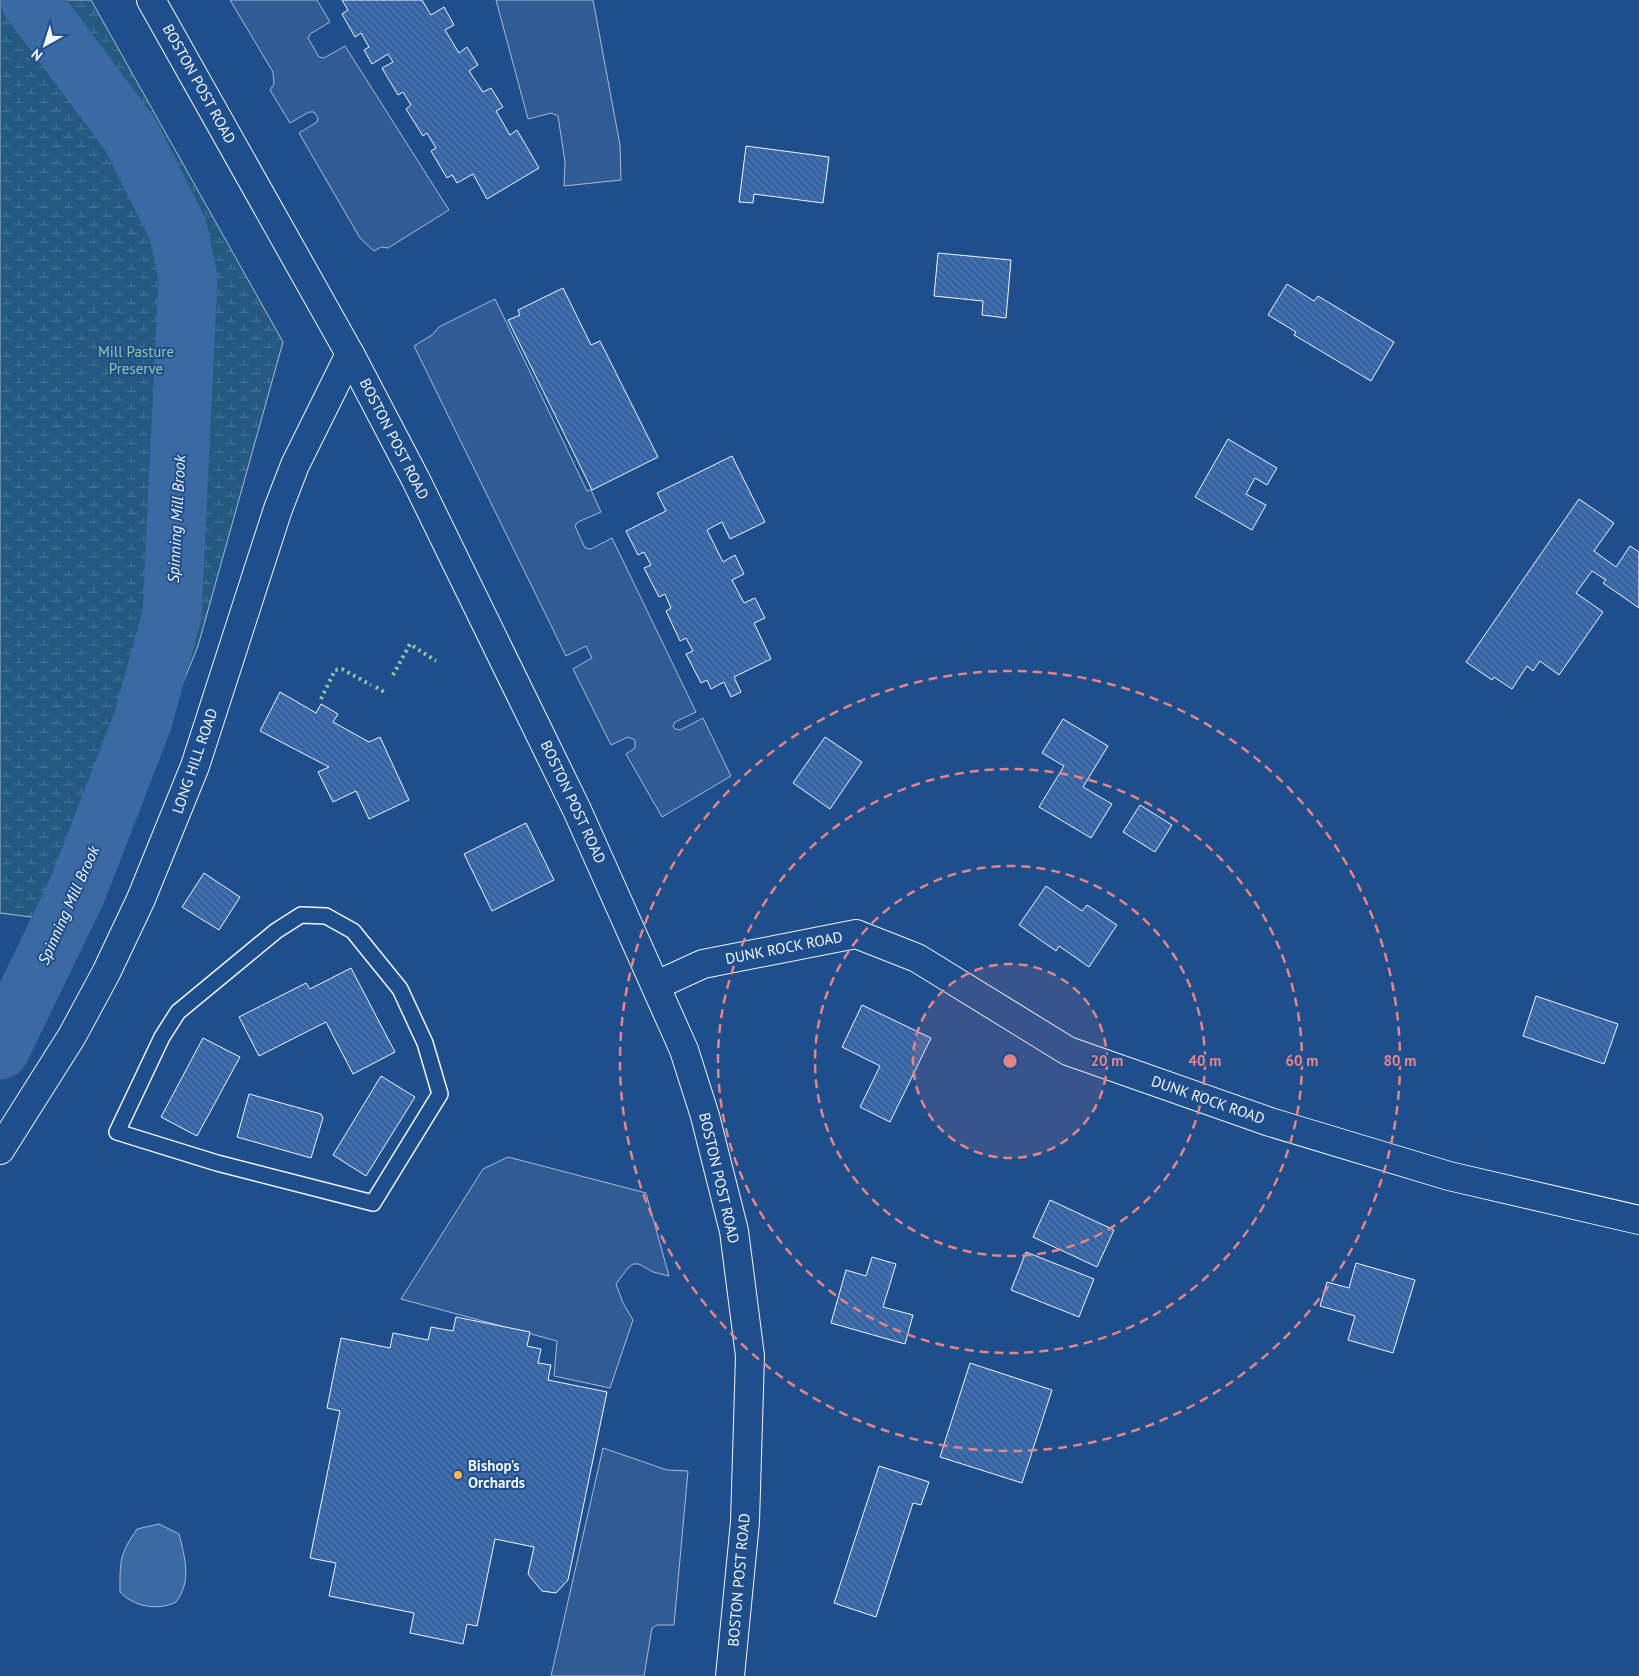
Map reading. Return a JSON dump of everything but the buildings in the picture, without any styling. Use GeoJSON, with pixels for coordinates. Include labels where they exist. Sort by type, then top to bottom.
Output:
{"type":"FeatureCollection","features":[{"type":"Feature","properties":{"kind":"street","name":"BOSTON POST ROAD"},"geometry":{"type":"LineString","coordinates":[[152,0],[350,354],[416,480],[512,675],[657,984],[684,1050],[707,1125],[734,1232],[750,1356],[749,1431],[744,1522],[730,1676]]}},
{"type":"Feature","properties":{"kind":"street","name":"LONG HILL ROAD"},"geometry":{"type":"LineString","coordinates":[[0,1150],[72,1036],[106,973],[141,899],[194,766],[238,636],[262,553],[295,465],[350,354]]}},
{"type":"Feature","properties":{"kind":"street","name":"DUNK ROCK ROAD"},"geometry":{"type":"LineString","coordinates":[[657,984],[704,964],[856,934],[917,958],[1068,1051],[1270,1122],[1449,1176],[1639,1220]]}},
{"type":"Feature","properties":{"kind":"lane"},"geometry":{"type":"LineString","coordinates":[[301,915],[326,916],[353,931],[400,989],[425,1043],[440,1094],[373,1203],[217,1163],[117,1132],[162,1037],[184,1007],[276,931],[301,915]]}},
{"type":"Feature","properties":{"kind":"green space","name":"Mill Pasture Preserve"},"geometry":{"type":"Polygon","coordinates":[[[0,0],[91,0],[283,342],[198,646],[85,924],[0,913],[0,0]]]}},
{"type":"Feature","properties":{"kind":"shaded area"},"geometry":{"type":"Polygon","coordinates":[[[230,0],[317,0],[330,22],[310,34],[308,38],[319,57],[324,58],[345,46],[449,210],[388,248],[381,247],[374,251],[360,238],[299,133],[317,122],[318,118],[314,112],[309,112],[290,123],[270,90],[274,84],[273,72],[230,0]]]}},
{"type":"Feature","properties":{"kind":"shaded area"},"geometry":{"type":"Polygon","coordinates":[[[496,0],[593,0],[620,145],[621,180],[564,186],[565,162],[558,116],[551,113],[528,119],[496,0]]]}},
{"type":"Feature","properties":{"kind":"shaded area"},"geometry":{"type":"Polygon","coordinates":[[[495,299],[587,491],[591,490],[601,512],[578,522],[575,526],[585,548],[591,549],[612,538],[696,712],[675,722],[673,726],[675,729],[680,730],[703,718],[731,776],[662,817],[626,754],[635,748],[635,740],[628,737],[611,745],[573,669],[592,658],[586,646],[566,656],[414,346],[432,335],[439,327],[495,299]]]}},
{"type":"Feature","properties":{"kind":"shaded area"},"geometry":{"type":"Polygon","coordinates":[[[508,1157],[646,1193],[669,1276],[653,1272],[639,1264],[633,1264],[616,1284],[623,1303],[633,1320],[610,1388],[554,1376],[557,1341],[401,1299],[483,1169],[508,1157]]]}},
{"type":"Feature","properties":{"kind":"shaded area"},"geometry":{"type":"Polygon","coordinates":[[[603,1448],[667,1470],[688,1471],[674,1625],[657,1625],[652,1628],[644,1676],[551,1676],[603,1448]]]}},
{"type":"Feature","properties":{"kind":"shaded area"},"geometry":{"type":"Polygon","coordinates":[[[159,1524],[179,1534],[185,1561],[186,1578],[181,1594],[176,1602],[154,1607],[132,1601],[120,1592],[121,1566],[124,1552],[137,1529],[159,1524]]]}},
{"type":"Feature","properties":{"kind":"waterway","name":"Spinning Mill Brook"},"geometry":{"type":"LineString","coordinates":[[0,1050],[77,891],[143,720],[172,615],[188,278],[178,230],[130,134],[30,0]]}},
{"type":"Feature","properties":{"kind":"hedge"},"geometry":{"type":"LineString","coordinates":[[393,675],[410,644],[436,661]]}},
{"type":"Feature","properties":{"kind":"hedge"},"geometry":{"type":"LineString","coordinates":[[321,699],[335,670],[342,669],[371,685]]}},
{"type":"Feature","properties":{"kind":"hedge"},"geometry":{"type":"LineString","coordinates":[[376,687],[386,693]]}},
{"type":"Feature","properties":{"kind":"place","name":"Bishop's Orchards"},"geometry":{"type":"Point","coordinates":[458,1475]}}]}
